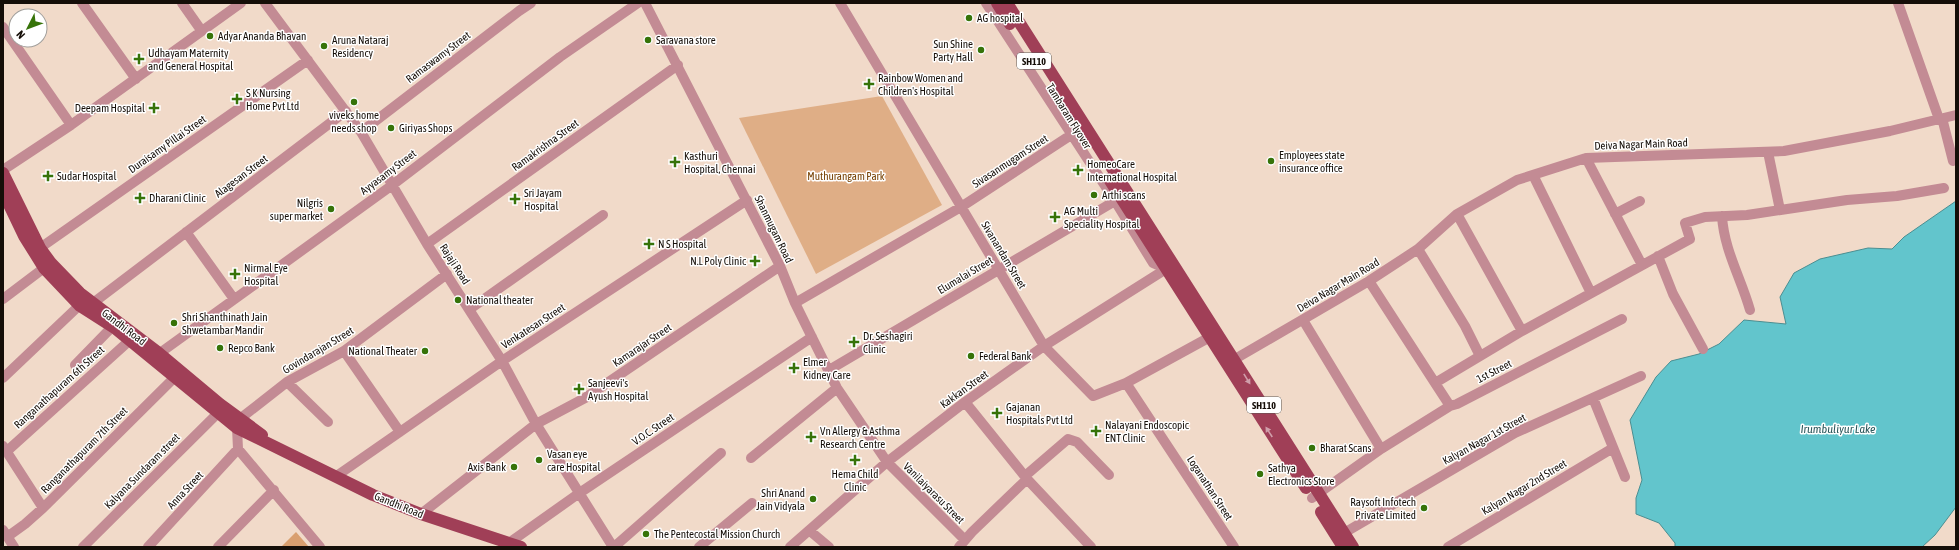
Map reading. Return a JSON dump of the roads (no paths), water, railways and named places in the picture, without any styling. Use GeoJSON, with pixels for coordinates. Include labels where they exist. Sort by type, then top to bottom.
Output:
{"type":"FeatureCollection","features":[{"type":"Feature","properties":{"kind":"main road","name":"Tambaram Flyover"},"geometry":{"type":"LineString","coordinates":[[996,3],[1166,262]]}},
{"type":"Feature","properties":{"kind":"main road","name":"Tambaram Flyover"},"geometry":{"type":"LineString","coordinates":[[1006,3],[1166,262]]}},
{"type":"Feature","properties":{"kind":"main road","name":"Gandhi Road"},"geometry":{"type":"LineString","coordinates":[[3,173],[40,248],[51,263],[112,327],[129,341],[155,356],[174,378],[219,412],[281,450],[335,477],[421,514],[521,547]]}},
{"type":"Feature","properties":{"kind":"main road","name":"Gandhi Road"},"geometry":{"type":"LineString","coordinates":[[3,192],[24,236],[44,268],[155,356],[220,404],[239,423]]}},
{"type":"Feature","properties":{"kind":"main road","name":"SH110"},"geometry":{"type":"LineString","coordinates":[[1166,262],[1210,338],[1316,496],[1344,532],[1353,547]]}},
{"type":"Feature","properties":{"kind":"main road","name":"SH110"},"geometry":{"type":"LineString","coordinates":[[1166,262],[1235,359],[1316,496],[1343,547]]}},
{"type":"Feature","properties":{"kind":"street"},"geometry":{"type":"LineString","coordinates":[[82,3],[136,79]]}},
{"type":"Feature","properties":{"kind":"street"},"geometry":{"type":"LineString","coordinates":[[182,3],[201,30]]}},
{"type":"Feature","properties":{"kind":"street"},"geometry":{"type":"LineString","coordinates":[[3,170],[71,125],[136,79],[201,30],[241,3]]}},
{"type":"Feature","properties":{"kind":"street","name":"Rajaji Road"},"geometry":{"type":"LineString","coordinates":[[265,3],[361,132],[427,244],[502,361],[536,424],[578,494],[613,547]]}},
{"type":"Feature","properties":{"kind":"street","name":"Ramaswamy Street"},"geometry":{"type":"LineString","coordinates":[[361,132],[519,11],[532,3]]}},
{"type":"Feature","properties":{"kind":"street","name":"Ayyasamy Street"},"geometry":{"type":"LineString","coordinates":[[155,356],[392,186],[560,57],[638,3]]}},
{"type":"Feature","properties":{"kind":"street","name":"Shanmugam Road"},"geometry":{"type":"LineString","coordinates":[[644,3],[678,65],[747,200],[780,266],[795,303],[837,388],[887,462]]}},
{"type":"Feature","properties":{"kind":"street","name":"Sivanandam Street"},"geometry":{"type":"LineString","coordinates":[[840,3],[1044,346],[1093,396],[1126,383],[1210,338]]}},
{"type":"Feature","properties":{"kind":"street"},"geometry":{"type":"LineString","coordinates":[[986,3],[1115,201],[1153,263],[1166,262]]}},
{"type":"Feature","properties":{"kind":"street"},"geometry":{"type":"LineString","coordinates":[[1898,3],[1941,119],[1953,161]]}},
{"type":"Feature","properties":{"kind":"street"},"geometry":{"type":"LineString","coordinates":[[3,27],[71,125]]}},
{"type":"Feature","properties":{"kind":"street","name":"Duraisamy Pillai Street"},"geometry":{"type":"LineString","coordinates":[[40,248],[308,60]]}},
{"type":"Feature","properties":{"kind":"street","name":"Ramakrishna Street"},"geometry":{"type":"LineString","coordinates":[[427,244],[678,65]]}},
{"type":"Feature","properties":{"kind":"street","name":"Alagesan Street"},"geometry":{"type":"LineString","coordinates":[[3,378],[87,302],[186,232],[346,111]]}},
{"type":"Feature","properties":{"kind":"street","name":"Deiva Nagar Main Road"},"geometry":{"type":"LineString","coordinates":[[1235,359],[1369,281],[1418,249],[1457,214],[1517,180],[1586,158],[1792,150],[1890,131],[1956,115]]}},
{"type":"Feature","properties":{"kind":"street","name":"Sivasanmugam Street"},"geometry":{"type":"LineString","coordinates":[[795,303],[961,207],[1071,135]]}},
{"type":"Feature","properties":{"kind":"street"},"geometry":{"type":"LineString","coordinates":[[1768,152],[1780,210]]}},
{"type":"Feature","properties":{"kind":"street"},"geometry":{"type":"LineString","coordinates":[[1586,158],[1642,265]]}},
{"type":"Feature","properties":{"kind":"street"},"geometry":{"type":"LineString","coordinates":[[1533,175],[1591,293]]}},
{"type":"Feature","properties":{"kind":"street"},"geometry":{"type":"LineString","coordinates":[[1435,383],[1522,331],[1690,239],[1685,222],[1705,217],[1780,210],[1847,200],[1897,196],[1944,188]]}},
{"type":"Feature","properties":{"kind":"street","name":"Venkatesan Street"},"geometry":{"type":"LineString","coordinates":[[335,477],[502,361],[747,200]]}},
{"type":"Feature","properties":{"kind":"street","name":"Elumalai Street"},"geometry":{"type":"LineString","coordinates":[[829,370],[1115,201]]}},
{"type":"Feature","properties":{"kind":"street"},"geometry":{"type":"LineString","coordinates":[[1615,214],[1640,201]]}},
{"type":"Feature","properties":{"kind":"street"},"geometry":{"type":"LineString","coordinates":[[1457,214],[1522,331]]}},
{"type":"Feature","properties":{"kind":"street"},"geometry":{"type":"LineString","coordinates":[[470,309],[603,215]]}},
{"type":"Feature","properties":{"kind":"street"},"geometry":{"type":"LineString","coordinates":[[1722,216],[1728,251],[1746,294],[1750,310]]}},
{"type":"Feature","properties":{"kind":"street"},"geometry":{"type":"LineString","coordinates":[[186,232],[234,299]]}},
{"type":"Feature","properties":{"kind":"street"},"geometry":{"type":"LineString","coordinates":[[1418,249],[1465,326],[1480,356]]}},
{"type":"Feature","properties":{"kind":"street"},"geometry":{"type":"LineString","coordinates":[[1658,256],[1673,294],[1703,349]]}},
{"type":"Feature","properties":{"kind":"street","name":"Kakkan Street"},"geometry":{"type":"LineString","coordinates":[[790,547],[887,462],[965,402],[1166,262]]}},
{"type":"Feature","properties":{"kind":"street","name":"Kamarajar Street"},"geometry":{"type":"LineString","coordinates":[[421,514],[536,424],[585,398],[780,266]]}},
{"type":"Feature","properties":{"kind":"street"},"geometry":{"type":"LineString","coordinates":[[3,299],[44,268]]}},
{"type":"Feature","properties":{"kind":"street","name":"Govindarajan Street"},"geometry":{"type":"LineString","coordinates":[[239,423],[287,382],[344,351],[447,274]]}},
{"type":"Feature","properties":{"kind":"street"},"geometry":{"type":"LineString","coordinates":[[1369,281],[1450,406]]}},
{"type":"Feature","properties":{"kind":"street","name":"1st Street"},"geometry":{"type":"LineString","coordinates":[[1316,496],[1381,449],[1450,406],[1457,404],[1622,319]]}},
{"type":"Feature","properties":{"kind":"street"},"geometry":{"type":"LineString","coordinates":[[1303,320],[1381,449]]}},
{"type":"Feature","properties":{"kind":"street"},"geometry":{"type":"LineString","coordinates":[[75,365],[112,327]]}},
{"type":"Feature","properties":{"kind":"street","name":"V.O.C. Street"},"geometry":{"type":"LineString","coordinates":[[509,543],[578,494],[812,337]]}},
{"type":"Feature","properties":{"kind":"street","name":"Ranganathapuram 6th Street"},"geometry":{"type":"LineString","coordinates":[[5,449],[129,341]]}},
{"type":"Feature","properties":{"kind":"street"},"geometry":{"type":"LineString","coordinates":[[344,351],[400,432]]}},
{"type":"Feature","properties":{"kind":"street","name":"Kalyan Nagar 1st Street"},"geometry":{"type":"LineString","coordinates":[[1344,532],[1515,433],[1641,376]]}},
{"type":"Feature","properties":{"kind":"street","name":"Ranganathapuram 7th Street"},"geometry":{"type":"LineString","coordinates":[[5,533],[25,524],[43,508],[174,378]]}},
{"type":"Feature","properties":{"kind":"street"},"geometry":{"type":"LineString","coordinates":[[287,382],[328,422]]}},
{"type":"Feature","properties":{"kind":"street","name":"Loganathan Street"},"geometry":{"type":"LineString","coordinates":[[1126,383],[1234,547]]}},
{"type":"Feature","properties":{"kind":"street"},"geometry":{"type":"LineString","coordinates":[[752,458],[837,388]]}},
{"type":"Feature","properties":{"kind":"street"},"geometry":{"type":"LineString","coordinates":[[1593,398],[1625,477]]}},
{"type":"Feature","properties":{"kind":"street"},"geometry":{"type":"LineString","coordinates":[[965,402],[1026,478],[1091,547]]}},
{"type":"Feature","properties":{"kind":"street","name":"Kalyana Sundaram street"},"geometry":{"type":"LineString","coordinates":[[83,547],[219,412]]}},
{"type":"Feature","properties":{"kind":"street"},"geometry":{"type":"LineString","coordinates":[[239,423],[238,449],[274,490],[320,547]]}},
{"type":"Feature","properties":{"kind":"street"},"geometry":{"type":"LineString","coordinates":[[962,544],[1026,478],[1068,439],[1077,442],[1109,475]]}},
{"type":"Feature","properties":{"kind":"street","name":"Kalyan Nagar 2nd Street"},"geometry":{"type":"LineString","coordinates":[[1448,547],[1613,448]]}},
{"type":"Feature","properties":{"kind":"street"},"geometry":{"type":"LineString","coordinates":[[5,449],[43,508]]}},
{"type":"Feature","properties":{"kind":"street","name":"Anna Street"},"geometry":{"type":"LineString","coordinates":[[148,547],[238,449]]}},
{"type":"Feature","properties":{"kind":"street"},"geometry":{"type":"LineString","coordinates":[[613,547],[721,453]]}},
{"type":"Feature","properties":{"kind":"street","name":"Vanilaiyarasu Street"},"geometry":{"type":"LineString","coordinates":[[887,462],[962,544]]}},
{"type":"Feature","properties":{"kind":"street"},"geometry":{"type":"LineString","coordinates":[[218,547],[274,490]]}},
{"type":"Feature","properties":{"kind":"street"},"geometry":{"type":"LineString","coordinates":[[699,547],[752,503]]}},
{"type":"Feature","properties":{"kind":"street"},"geometry":{"type":"LineString","coordinates":[[810,531],[829,547]]}},
{"type":"Feature","properties":{"kind":"street"},"geometry":{"type":"LineString","coordinates":[[5,533],[14,547]]}},
{"type":"Feature","properties":{"kind":"water","name":"Irumbuliyur Lake"},"geometry":{"type":"Polygon","coordinates":[[[1956,201],[1956,507],[1935,535],[1922,547],[1675,547],[1675,543],[1659,523],[1636,514],[1636,498],[1642,480],[1630,420],[1656,377],[1671,361],[1699,354],[1719,344],[1744,320],[1786,324],[1780,297],[1794,273],[1820,259],[1868,248],[1892,249],[1904,237],[1956,201]]]}},
{"type":"Feature","properties":{"kind":"place","name":"AG hospital"},"geometry":{"type":"Point","coordinates":[969,18]}},
{"type":"Feature","properties":{"kind":"place","name":"Adyar Ananda Bhavan"},"geometry":{"type":"Point","coordinates":[210,36]}},
{"type":"Feature","properties":{"kind":"place","name":"Saravana store"},"geometry":{"type":"Point","coordinates":[648,40]}},
{"type":"Feature","properties":{"kind":"place","name":"Aruna Nataraj Residency"},"geometry":{"type":"Point","coordinates":[324,46]}},
{"type":"Feature","properties":{"kind":"place","name":"Sun Shine Party Hall"},"geometry":{"type":"Point","coordinates":[981,50]}},
{"type":"Feature","properties":{"kind":"place","name":"Udhayam Maternity and General Hospital"},"geometry":{"type":"Point","coordinates":[139,59]}},
{"type":"Feature","properties":{"kind":"place","name":"Rainbow Women and Children's Hospital"},"geometry":{"type":"Point","coordinates":[869,84]}},
{"type":"Feature","properties":{"kind":"place","name":"S K Nursing Home Pvt Ltd"},"geometry":{"type":"Point","coordinates":[237,99]}},
{"type":"Feature","properties":{"kind":"place","name":"viveks home needs shop"},"geometry":{"type":"Point","coordinates":[354,102]}},
{"type":"Feature","properties":{"kind":"place","name":"Deepam Hospital"},"geometry":{"type":"Point","coordinates":[154,108]}},
{"type":"Feature","properties":{"kind":"place","name":"Giriyas Shops"},"geometry":{"type":"Point","coordinates":[391,128]}},
{"type":"Feature","properties":{"kind":"place","name":"Employees state insurance office"},"geometry":{"type":"Point","coordinates":[1271,161]}},
{"type":"Feature","properties":{"kind":"place","name":"Kasthuri Hospital, Chennai"},"geometry":{"type":"Point","coordinates":[675,162]}},
{"type":"Feature","properties":{"kind":"place","name":"HomeoCare International Hospital"},"geometry":{"type":"Point","coordinates":[1078,170]}},
{"type":"Feature","properties":{"kind":"place","name":"Sudar Hospital"},"geometry":{"type":"Point","coordinates":[48,176]}},
{"type":"Feature","properties":{"kind":"place","name":"Arthi scans"},"geometry":{"type":"Point","coordinates":[1094,195]}},
{"type":"Feature","properties":{"kind":"place","name":"Dharani Clinic"},"geometry":{"type":"Point","coordinates":[140,198]}},
{"type":"Feature","properties":{"kind":"place","name":"Sri Jayam Hospital"},"geometry":{"type":"Point","coordinates":[515,199]}},
{"type":"Feature","properties":{"kind":"place","name":"Nilgris super market"},"geometry":{"type":"Point","coordinates":[331,209]}},
{"type":"Feature","properties":{"kind":"place","name":"AG Multi Speciality Hospital"},"geometry":{"type":"Point","coordinates":[1055,217]}},
{"type":"Feature","properties":{"kind":"place","name":"N S Hospital"},"geometry":{"type":"Point","coordinates":[649,244]}},
{"type":"Feature","properties":{"kind":"place","name":"N.L Poly Clinic"},"geometry":{"type":"Point","coordinates":[755,261]}},
{"type":"Feature","properties":{"kind":"place","name":"Nirmal Eye Hospital"},"geometry":{"type":"Point","coordinates":[235,274]}},
{"type":"Feature","properties":{"kind":"place","name":"National theater"},"geometry":{"type":"Point","coordinates":[458,300]}},
{"type":"Feature","properties":{"kind":"place","name":"Shri Shanthinath Jain Shwetambar Mandir"},"geometry":{"type":"Point","coordinates":[174,323]}},
{"type":"Feature","properties":{"kind":"place","name":"Dr. Seshagiri Clinic"},"geometry":{"type":"Point","coordinates":[854,342]}},
{"type":"Feature","properties":{"kind":"place","name":"Repco Bank"},"geometry":{"type":"Point","coordinates":[220,348]}},
{"type":"Feature","properties":{"kind":"place","name":"National Theater"},"geometry":{"type":"Point","coordinates":[425,351]}},
{"type":"Feature","properties":{"kind":"place","name":"Federal Bank"},"geometry":{"type":"Point","coordinates":[971,356]}},
{"type":"Feature","properties":{"kind":"place","name":"Elmer Kidney Care"},"geometry":{"type":"Point","coordinates":[794,368]}},
{"type":"Feature","properties":{"kind":"place","name":"Sanjeevi's Ayush Hospital"},"geometry":{"type":"Point","coordinates":[579,389]}},
{"type":"Feature","properties":{"kind":"place","name":"Gajanan Hospitals Pvt Ltd"},"geometry":{"type":"Point","coordinates":[997,413]}},
{"type":"Feature","properties":{"kind":"place","name":"Nalayani Endoscopic ENT Clinic"},"geometry":{"type":"Point","coordinates":[1096,431]}},
{"type":"Feature","properties":{"kind":"place","name":"Vn Allergy & Asthma Research Centre"},"geometry":{"type":"Point","coordinates":[811,437]}},
{"type":"Feature","properties":{"kind":"place","name":"Bharat Scans"},"geometry":{"type":"Point","coordinates":[1312,448]}},
{"type":"Feature","properties":{"kind":"place","name":"Vasan eye care Hospital"},"geometry":{"type":"Point","coordinates":[539,460]}},
{"type":"Feature","properties":{"kind":"place","name":"Hema Child Clinic"},"geometry":{"type":"Point","coordinates":[855,460]}},
{"type":"Feature","properties":{"kind":"place","name":"Axis Bank"},"geometry":{"type":"Point","coordinates":[514,467]}},
{"type":"Feature","properties":{"kind":"place","name":"Sathya Electronics Store"},"geometry":{"type":"Point","coordinates":[1260,474]}},
{"type":"Feature","properties":{"kind":"place","name":"Shri Anand Jain Vidyala"},"geometry":{"type":"Point","coordinates":[813,499]}},
{"type":"Feature","properties":{"kind":"place","name":"Raysoft Infotech Private Limited"},"geometry":{"type":"Point","coordinates":[1424,508]}},
{"type":"Feature","properties":{"kind":"place","name":"The Pentecostal Mission Church"},"geometry":{"type":"Point","coordinates":[646,534]}},
{"type":"Feature","properties":{"kind":"park label","name":"Muthurangam Park"},"geometry":{"type":"Point","coordinates":[846,176]}}]}
